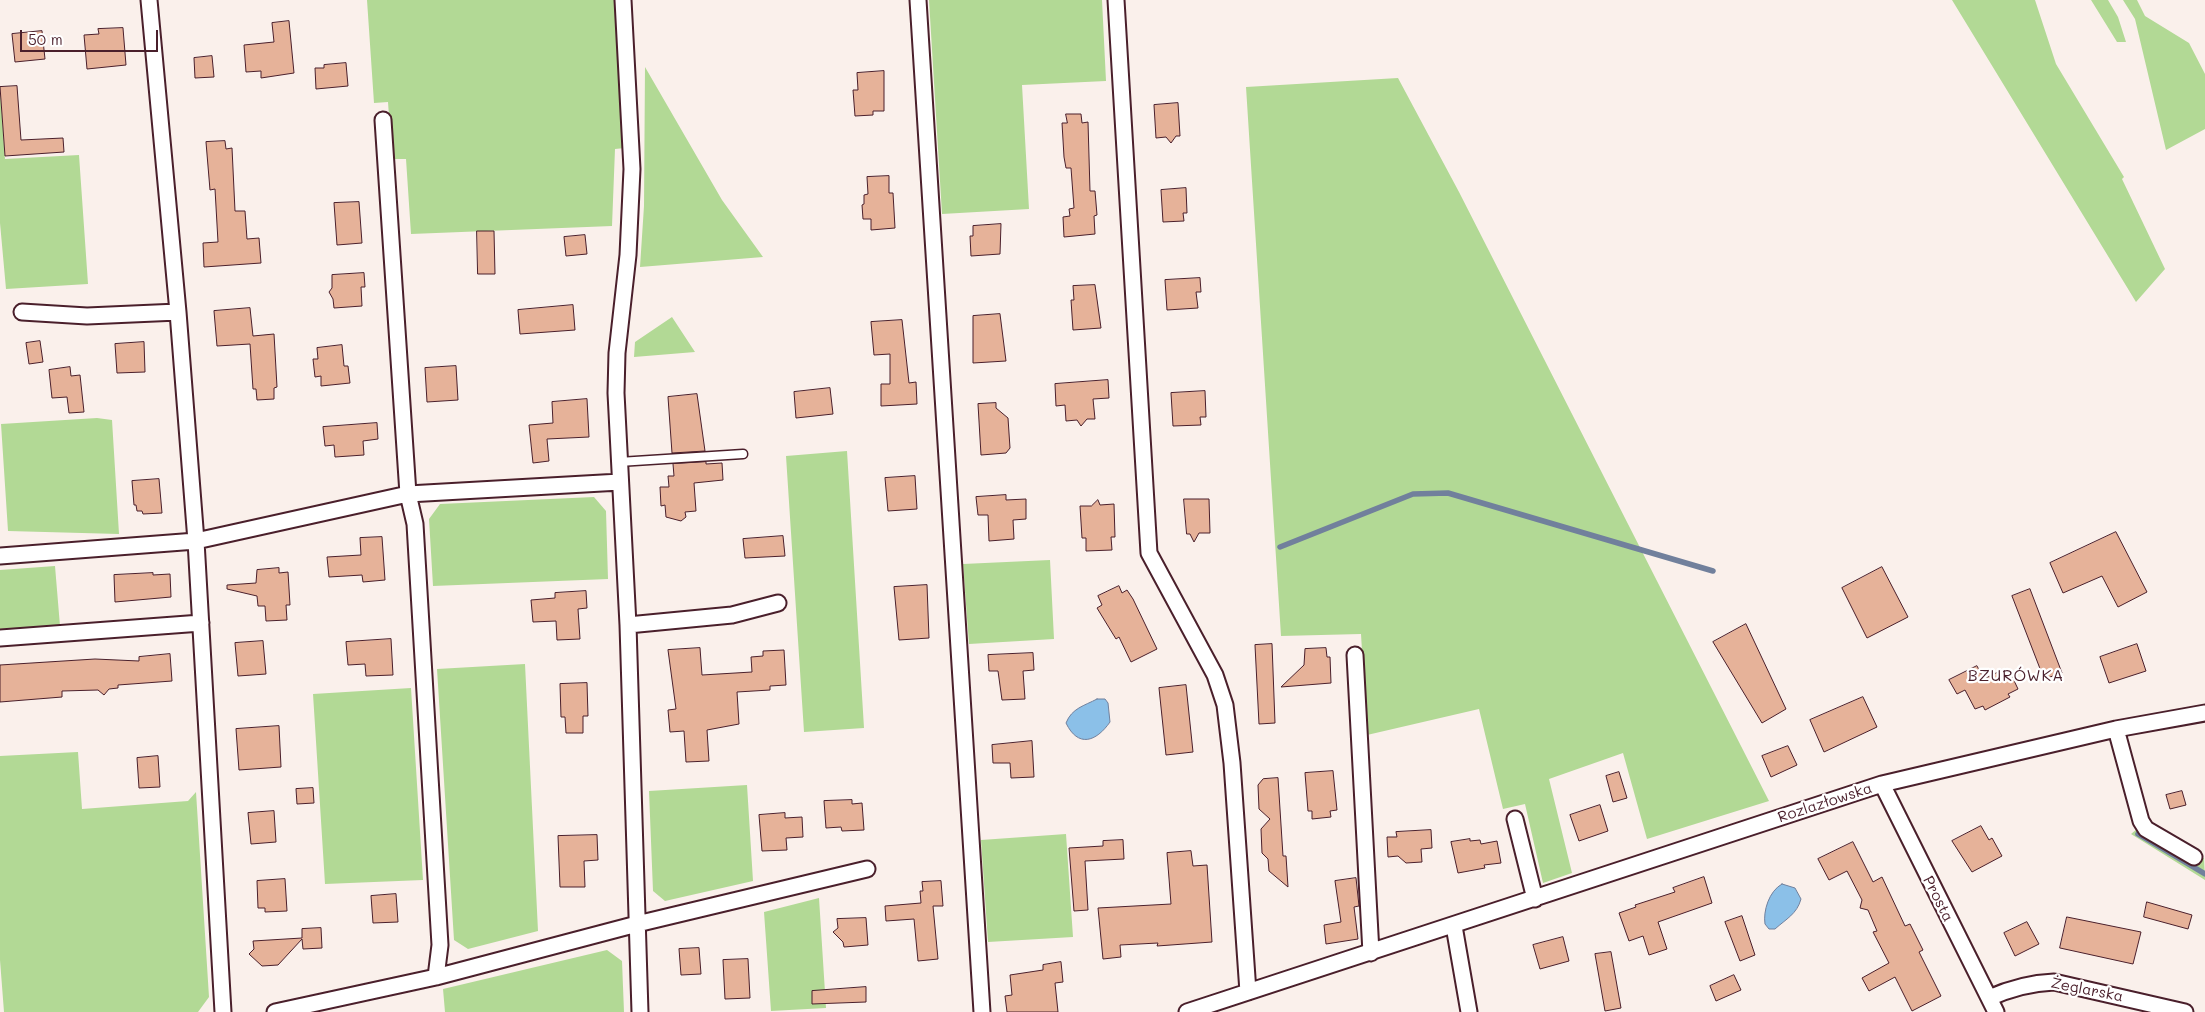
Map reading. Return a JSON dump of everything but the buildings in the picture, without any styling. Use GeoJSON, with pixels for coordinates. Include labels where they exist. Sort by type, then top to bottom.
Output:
{"type":"FeatureCollection","features":[{"type":"Feature","properties":{"kind":"street"},"geometry":{"type":"LineString","coordinates":[[149,0],[178,312],[196,541],[222,1012]]}},
{"type":"Feature","properties":{"kind":"street"},"geometry":{"type":"LineString","coordinates":[[623,0],[632,169],[628,255],[617,353],[616,393],[628,625],[640,1012]]}},
{"type":"Feature","properties":{"kind":"street"},"geometry":{"type":"LineString","coordinates":[[918,0],[982,1012]]}},
{"type":"Feature","properties":{"kind":"street"},"geometry":{"type":"LineString","coordinates":[[1116,0],[1150,553],[1215,675],[1225,705],[1232,763],[1248,992]]}},
{"type":"Feature","properties":{"kind":"street"},"geometry":{"type":"LineString","coordinates":[[383,120],[408,494],[414,524],[439,935],[436,977]]}},
{"type":"Feature","properties":{"kind":"street"},"geometry":{"type":"LineString","coordinates":[[22,312],[87,316],[178,312]]}},
{"type":"Feature","properties":{"kind":"street"},"geometry":{"type":"LineString","coordinates":[[0,556],[196,541],[408,494],[620,482]]}},
{"type":"Feature","properties":{"kind":"street"},"geometry":{"type":"LineString","coordinates":[[628,625],[732,615],[778,603]]}},
{"type":"Feature","properties":{"kind":"street"},"geometry":{"type":"LineString","coordinates":[[0,638],[201,623]]}},
{"type":"Feature","properties":{"kind":"street"},"geometry":{"type":"LineString","coordinates":[[1355,655],[1371,953]]}},
{"type":"Feature","properties":{"kind":"street","name":"Rozlazłowska"},"geometry":{"type":"LineString","coordinates":[[1191,1011],[1882,784],[2116,729],[2205,713]]}},
{"type":"Feature","properties":{"kind":"street"},"geometry":{"type":"LineString","coordinates":[[2116,729],[2141,821],[2146,829],[2194,857]]}},
{"type":"Feature","properties":{"kind":"street","name":"Prosta"},"geometry":{"type":"LineString","coordinates":[[1882,784],[1996,1012]]}},
{"type":"Feature","properties":{"kind":"street"},"geometry":{"type":"LineString","coordinates":[[1515,819],[1535,899]]}},
{"type":"Feature","properties":{"kind":"street"},"geometry":{"type":"LineString","coordinates":[[275,1012],[436,977],[637,924],[867,869]]}},
{"type":"Feature","properties":{"kind":"street"},"geometry":{"type":"LineString","coordinates":[[1454,926],[1468,1012]]}},
{"type":"Feature","properties":{"kind":"street","name":"Żeglarska"},"geometry":{"type":"LineString","coordinates":[[1989,998],[2009,988],[2033,982],[2054,982],[2185,1012]]}},
{"type":"Feature","properties":{"kind":"lane"},"geometry":{"type":"LineString","coordinates":[[619,462],[743,454]]}},
{"type":"Feature","properties":{"kind":"green space"},"geometry":{"type":"Polygon","coordinates":[[[367,0],[616,0],[625,148],[615,149],[612,226],[411,234],[406,159],[392,159],[388,102],[374,103],[367,0]]]}},
{"type":"Feature","properties":{"kind":"green space"},"geometry":{"type":"Polygon","coordinates":[[[929,0],[1102,0],[1106,81],[1022,85],[1029,209],[942,214],[929,0]]]}},
{"type":"Feature","properties":{"kind":"green space"},"geometry":{"type":"Polygon","coordinates":[[[1952,0],[2035,0],[2056,64],[2124,177],[2122,179],[2165,269],[2136,302],[1952,0]]]}},
{"type":"Feature","properties":{"kind":"green space"},"geometry":{"type":"Polygon","coordinates":[[[2091,0],[2108,0],[2118,17],[2126,42],[2117,42],[2091,0]]]}},
{"type":"Feature","properties":{"kind":"green space"},"geometry":{"type":"Polygon","coordinates":[[[2123,0],[2137,0],[2145,16],[2189,43],[2205,74],[2205,129],[2166,150],[2135,19],[2123,0]]]}},
{"type":"Feature","properties":{"kind":"green space"},"geometry":{"type":"Polygon","coordinates":[[[645,67],[722,200],[763,257],[640,267],[644,206],[645,67]]]}},
{"type":"Feature","properties":{"kind":"green space"},"geometry":{"type":"Polygon","coordinates":[[[1398,78],[1459,192],[1769,801],[1647,839],[1623,753],[1549,779],[1572,873],[1543,883],[1525,804],[1503,809],[1479,709],[1367,735],[1361,634],[1281,636],[1246,87],[1398,78]]]}},
{"type":"Feature","properties":{"kind":"green space"},"geometry":{"type":"Polygon","coordinates":[[[0,89],[5,159],[79,155],[88,284],[6,289],[0,223],[0,89]]]}},
{"type":"Feature","properties":{"kind":"green space"},"geometry":{"type":"Polygon","coordinates":[[[672,317],[695,352],[634,357],[635,342],[672,317]]]}},
{"type":"Feature","properties":{"kind":"green space"},"geometry":{"type":"Polygon","coordinates":[[[97,418],[112,420],[119,534],[8,531],[1,424],[97,418]]]}},
{"type":"Feature","properties":{"kind":"green space"},"geometry":{"type":"Polygon","coordinates":[[[847,451],[864,728],[804,732],[786,456],[847,451]]]}},
{"type":"Feature","properties":{"kind":"green space"},"geometry":{"type":"Polygon","coordinates":[[[594,497],[606,511],[608,579],[433,586],[429,519],[440,504],[594,497]]]}},
{"type":"Feature","properties":{"kind":"green space"},"geometry":{"type":"Polygon","coordinates":[[[1050,560],[1054,639],[969,644],[963,564],[1050,560]]]}},
{"type":"Feature","properties":{"kind":"green space"},"geometry":{"type":"Polygon","coordinates":[[[55,566],[60,626],[0,629],[0,570],[55,566]]]}},
{"type":"Feature","properties":{"kind":"green space"},"geometry":{"type":"Polygon","coordinates":[[[525,664],[538,931],[468,949],[454,940],[437,669],[525,664]]]}},
{"type":"Feature","properties":{"kind":"green space"},"geometry":{"type":"Polygon","coordinates":[[[411,688],[423,880],[325,884],[313,694],[411,688]]]}},
{"type":"Feature","properties":{"kind":"green space"},"geometry":{"type":"Polygon","coordinates":[[[78,752],[82,809],[188,801],[196,792],[209,997],[198,1012],[4,1012],[0,960],[0,756],[78,752]]]}},
{"type":"Feature","properties":{"kind":"green space"},"geometry":{"type":"Polygon","coordinates":[[[747,785],[753,881],[665,901],[653,891],[649,791],[747,785]]]}},
{"type":"Feature","properties":{"kind":"green space"},"geometry":{"type":"Polygon","coordinates":[[[2137,829],[2187,859],[2204,858],[2205,880],[2131,834],[2137,829]]]}},
{"type":"Feature","properties":{"kind":"green space"},"geometry":{"type":"Polygon","coordinates":[[[1066,834],[1073,937],[988,942],[981,840],[1066,834]]]}},
{"type":"Feature","properties":{"kind":"green space"},"geometry":{"type":"Polygon","coordinates":[[[819,898],[826,1008],[771,1011],[764,912],[819,898]]]}},
{"type":"Feature","properties":{"kind":"green space"},"geometry":{"type":"Polygon","coordinates":[[[607,950],[622,961],[624,1012],[445,1012],[443,989],[607,950]]]}},
{"type":"Feature","properties":{"kind":"water"},"geometry":{"type":"Polygon","coordinates":[[[1097,699],[1105,699],[1108,703],[1110,722],[1105,729],[1093,738],[1082,739],[1071,731],[1066,723],[1075,711],[1097,699]]]}},
{"type":"Feature","properties":{"kind":"water"},"geometry":{"type":"Polygon","coordinates":[[[1782,884],[1795,888],[1801,899],[1797,909],[1791,916],[1775,929],[1769,929],[1765,924],[1766,907],[1770,896],[1782,884]]]}},
{"type":"Feature","properties":{"kind":"waterway"},"geometry":{"type":"LineString","coordinates":[[1280,547],[1413,494],[1448,493],[1713,571]]}},
{"type":"Feature","properties":{"kind":"waterway"},"geometry":{"type":"LineString","coordinates":[[2138,834],[2205,874]]}},
{"type":"Feature","properties":{"kind":"district","name":"BZURÓWKA"},"geometry":{"type":"Point","coordinates":[2016,676]}}]}
